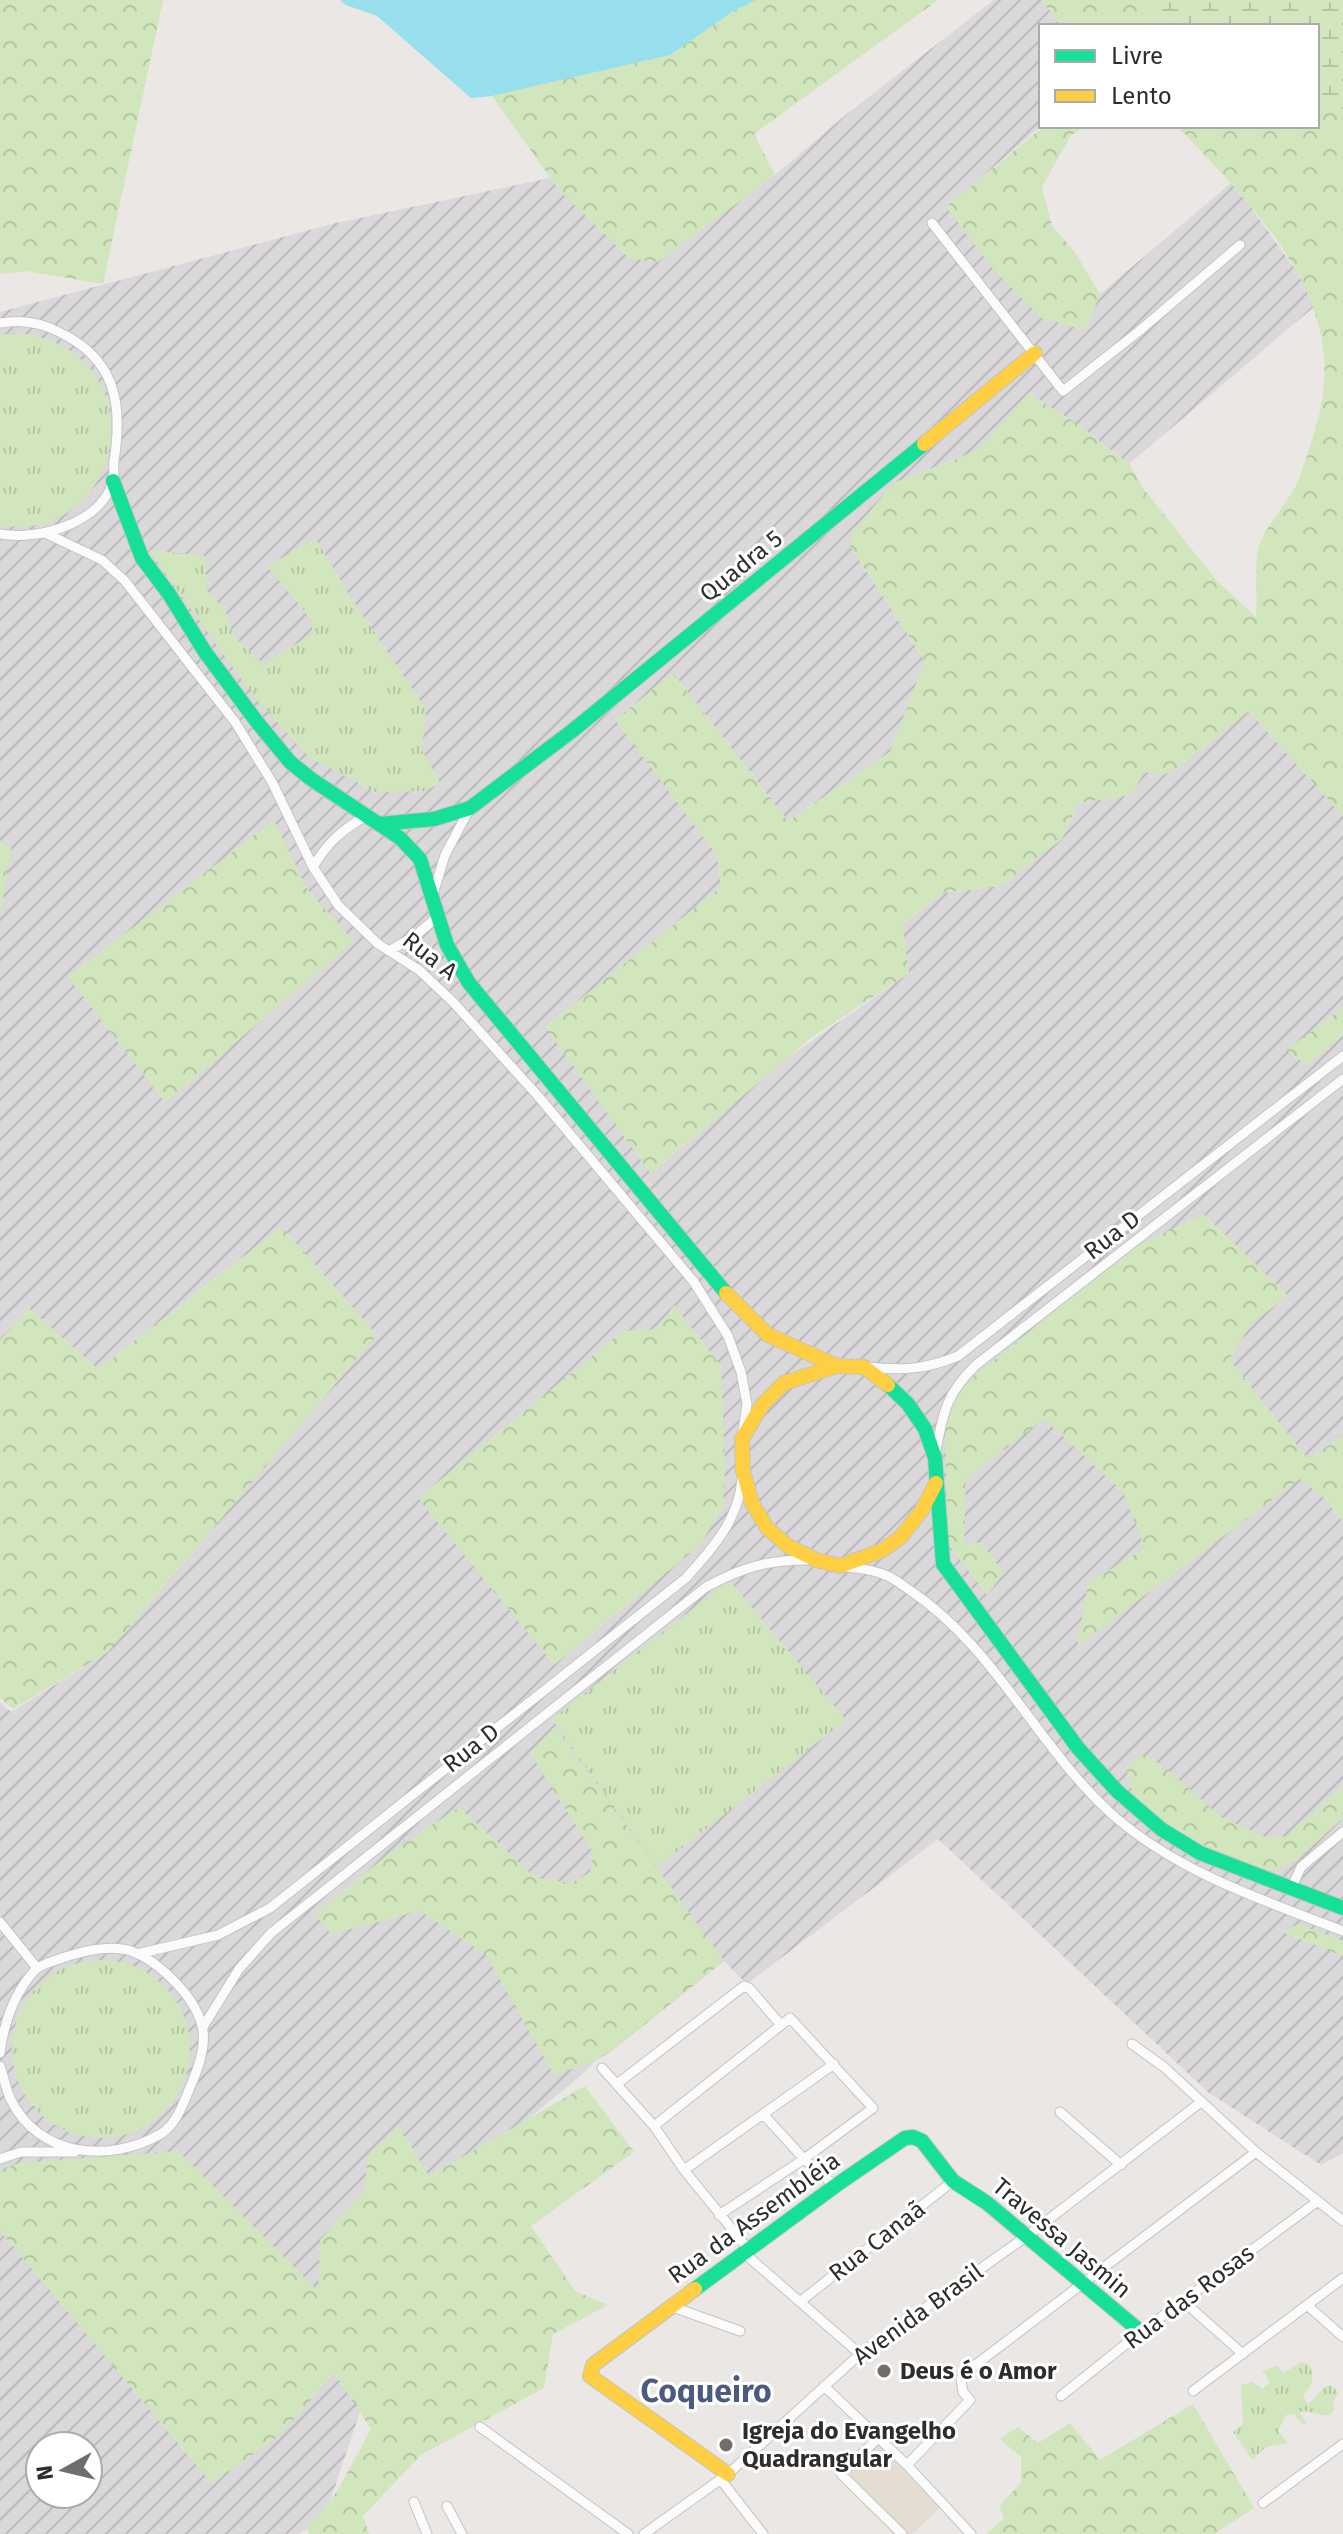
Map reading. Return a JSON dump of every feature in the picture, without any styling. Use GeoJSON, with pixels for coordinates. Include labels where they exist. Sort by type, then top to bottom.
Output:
{"type":"FeatureCollection","features":[{"type":"Feature","properties":{"kind":"street"},"geometry":{"type":"LineString","coordinates":[[932,223],[1063,391],[1240,245]]}},
{"type":"Feature","properties":{"kind":"street"},"geometry":{"type":"LineString","coordinates":[[0,323],[42,323],[72,338],[87,350],[110,379],[118,404],[113,481],[101,501],[85,515],[47,534],[16,537],[0,534]]}},
{"type":"Feature","properties":{"kind":"street","name":"Quadra 5"},"geometry":{"type":"LineString","coordinates":[[373,820],[434,819],[470,808],[572,731],[1035,353]]}},
{"type":"Feature","properties":{"kind":"street","name":"Rua A"},"geometry":{"type":"LineString","coordinates":[[113,481],[142,558],[257,722],[290,762],[332,796],[400,838],[420,859],[447,945],[469,983],[706,1272],[751,1321],[768,1335],[837,1366]]}},
{"type":"Feature","properties":{"kind":"street","name":"Rua A"},"geometry":{"type":"LineString","coordinates":[[47,534],[102,560],[125,581],[235,722],[272,782],[313,867],[346,914],[378,944],[419,970],[454,1003],[629,1202],[694,1282],[728,1336],[741,1372],[747,1404],[742,1439]]}},
{"type":"Feature","properties":{"kind":"street","name":"Quadra 5"},"geometry":{"type":"LineString","coordinates":[[433,894],[445,855],[470,808]]}},
{"type":"Feature","properties":{"kind":"street"},"geometry":{"type":"LineString","coordinates":[[313,867],[323,849],[340,831],[373,820]]}},
{"type":"Feature","properties":{"kind":"street"},"geometry":{"type":"LineString","coordinates":[[389,951],[415,936],[437,917]]}},
{"type":"Feature","properties":{"kind":"street","name":"Rua D"},"geometry":{"type":"LineString","coordinates":[[864,1367],[902,1371],[935,1366],[958,1356],[1343,1056]]}},
{"type":"Feature","properties":{"kind":"street","name":"Rua D"},"geometry":{"type":"LineString","coordinates":[[935,1458],[945,1406],[960,1380],[1238,1158],[1343,1079]]}},
{"type":"Feature","properties":{"kind":"street"},"geometry":{"type":"LineString","coordinates":[[1226,1148],[1238,1158]]}},
{"type":"Feature","properties":{"kind":"street"},"geometry":{"type":"LineString","coordinates":[[629,1202],[640,1191]]}},
{"type":"Feature","properties":{"kind":"street"},"geometry":{"type":"LineString","coordinates":[[1343,1908],[1200,1853],[1161,1829],[1117,1791],[1078,1748],[943,1564],[935,1458],[925,1429],[894,1389],[864,1367],[837,1366],[784,1383],[762,1405],[742,1439],[743,1471],[752,1503],[767,1528],[788,1546],[816,1560],[885,1574],[925,1601],[997,1672],[1067,1764],[1103,1805],[1157,1850],[1230,1886],[1343,1931]]}},
{"type":"Feature","properties":{"kind":"street","name":"Rua D"},"geometry":{"type":"LineString","coordinates":[[137,1954],[218,1935],[270,1908],[686,1578],[724,1532],[741,1497],[743,1471]]}},
{"type":"Feature","properties":{"kind":"street"},"geometry":{"type":"LineString","coordinates":[[840,1566],[881,1551],[900,1538],[922,1510],[936,1483]]}},
{"type":"Feature","properties":{"kind":"street","name":"Rua D"},"geometry":{"type":"LineString","coordinates":[[203,2027],[239,1969],[271,1933],[706,1587],[736,1570],[754,1565],[784,1559],[816,1560]]}},
{"type":"Feature","properties":{"kind":"street"},"geometry":{"type":"LineString","coordinates":[[1103,1805],[1117,1791]]}},
{"type":"Feature","properties":{"kind":"street"},"geometry":{"type":"LineString","coordinates":[[407,1799],[418,1814]]}},
{"type":"Feature","properties":{"kind":"street"},"geometry":{"type":"LineString","coordinates":[[1291,1889],[1301,1867],[1343,1832]]}},
{"type":"Feature","properties":{"kind":"street"},"geometry":{"type":"LineString","coordinates":[[0,1922],[37,1968]]}},
{"type":"Feature","properties":{"kind":"street"},"geometry":{"type":"LineString","coordinates":[[0,2053],[3,2031],[12,2006],[37,1968],[99,1948],[137,1954],[171,1976],[189,2000],[203,2027],[201,2055],[193,2080],[179,2112],[163,2133],[137,2146],[105,2153],[21,2152],[0,2159]]}},
{"type":"Feature","properties":{"kind":"street"},"geometry":{"type":"LineString","coordinates":[[617,2084],[744,1986],[781,2025]]}},
{"type":"Feature","properties":{"kind":"street"},"geometry":{"type":"LineString","coordinates":[[654,2126],[790,2018],[873,2108],[804,2159],[719,2215]]}},
{"type":"Feature","properties":{"kind":"street"},"geometry":{"type":"LineString","coordinates":[[1132,2044],[1164,2067],[1256,2152],[1343,2221]]}},
{"type":"Feature","properties":{"kind":"street"},"geometry":{"type":"LineString","coordinates":[[684,2170],[834,2064]]}},
{"type":"Feature","properties":{"kind":"street"},"geometry":{"type":"LineString","coordinates":[[0,2066],[11,2101],[31,2126],[78,2152]]}},
{"type":"Feature","properties":{"kind":"street"},"geometry":{"type":"LineString","coordinates":[[602,2068],[654,2126],[747,2252],[860,2354]]}},
{"type":"Feature","properties":{"kind":"street","name":"Avenida Brasil"},"geometry":{"type":"LineString","coordinates":[[644,2534],[724,2477],[860,2354],[1027,2236],[1201,2102]]}},
{"type":"Feature","properties":{"kind":"street"},"geometry":{"type":"LineString","coordinates":[[1060,2112],[1121,2165]]}},
{"type":"Feature","properties":{"kind":"street"},"geometry":{"type":"LineString","coordinates":[[763,2114],[804,2159],[835,2186]]}},
{"type":"Feature","properties":{"kind":"street","name":"Rua da Assembléia"},"geometry":{"type":"LineString","coordinates":[[724,2477],[597,2382],[590,2376],[593,2365],[896,2143],[913,2137],[922,2141],[953,2181]]}},
{"type":"Feature","properties":{"kind":"street"},"geometry":{"type":"LineString","coordinates":[[907,2465],[970,2400],[963,2392],[961,2379],[970,2369],[1256,2152]]}},
{"type":"Feature","properties":{"kind":"street","name":"Travessa Jasmin"},"geometry":{"type":"LineString","coordinates":[[953,2181],[971,2190],[1141,2332]]}},
{"type":"Feature","properties":{"kind":"street","name":"Rua Canaã"},"geometry":{"type":"LineString","coordinates":[[801,2301],[953,2181]]}},
{"type":"Feature","properties":{"kind":"street","name":"Rua das Rosas"},"geometry":{"type":"LineString","coordinates":[[1061,2396],[1141,2332],[1318,2201]]}},
{"type":"Feature","properties":{"kind":"street"},"geometry":{"type":"LineString","coordinates":[[1193,2391],[1343,2278]]}},
{"type":"Feature","properties":{"kind":"street"},"geometry":{"type":"LineString","coordinates":[[1183,2301],[1243,2354]]}},
{"type":"Feature","properties":{"kind":"street"},"geometry":{"type":"LineString","coordinates":[[1307,2305],[1343,2337]]}},
{"type":"Feature","properties":{"kind":"street"},"geometry":{"type":"LineString","coordinates":[[670,2306],[740,2331]]}},
{"type":"Feature","properties":{"kind":"street"},"geometry":{"type":"LineString","coordinates":[[824,2386],[907,2465],[971,2534]]}},
{"type":"Feature","properties":{"kind":"street"},"geometry":{"type":"LineString","coordinates":[[480,2427],[628,2534]]}},
{"type":"Feature","properties":{"kind":"street"},"geometry":{"type":"LineString","coordinates":[[878,2438],[841,2474],[902,2534]]}},
{"type":"Feature","properties":{"kind":"street"},"geometry":{"type":"LineString","coordinates":[[1263,2503],[1343,2444]]}},
{"type":"Feature","properties":{"kind":"street"},"geometry":{"type":"LineString","coordinates":[[724,2477],[763,2534]]}},
{"type":"Feature","properties":{"kind":"street"},"geometry":{"type":"LineString","coordinates":[[414,2502],[427,2534]]}},
{"type":"Feature","properties":{"kind":"street"},"geometry":{"type":"LineString","coordinates":[[447,2506],[462,2534]]}},
{"type":"Feature","properties":{"kind":"shaded area"},"geometry":{"type":"Polygon","coordinates":[[[994,0],[1042,0],[1060,24],[1039,24],[1039,128],[947,207],[1085,330],[1100,294],[1231,183],[1299,275],[1314,307],[1129,464],[1080,426],[1029,393],[979,450],[894,483],[850,546],[925,661],[890,752],[788,821],[673,673],[616,720],[717,855],[721,887],[546,1027],[790,1056],[909,973],[902,925],[942,893],[1001,886],[1062,839],[1078,803],[1130,795],[1144,772],[1249,711],[1343,816],[1343,1008],[1287,1050],[1307,1065],[1343,1035],[1343,2153],[1321,2165],[1209,2093],[938,1839],[747,1984],[724,1961],[594,2062],[432,2198],[324,2519],[298,2534],[0,2534],[0,1702],[11,1712],[108,1652],[282,1227],[98,1369],[29,1309],[0,1340],[0,312],[336,223],[550,178],[630,259],[775,175],[848,113],[994,0]]]}},
{"type":"Feature","properties":{"kind":"shaded area"},"geometry":{"type":"Polygon","coordinates":[[[878,2444],[940,2508],[912,2534],[906,2534],[848,2476],[878,2444]]]}},
{"type":"Feature","properties":{"kind":"green space"},"geometry":{"type":"Polygon","coordinates":[[[0,0],[163,0],[103,284],[26,271],[0,274],[0,0]]]}},
{"type":"Feature","properties":{"kind":"green space"},"geometry":{"type":"Polygon","coordinates":[[[756,0],[938,0],[754,134],[775,175],[658,262],[630,259],[559,190],[492,96],[669,55],[732,12],[756,0]]]}},
{"type":"Feature","properties":{"kind":"green space"},"geometry":{"type":"Polygon","coordinates":[[[1042,0],[1144,0],[1176,24],[1060,24],[1042,0]]]}},
{"type":"Feature","properties":{"kind":"green space"},"geometry":{"type":"Polygon","coordinates":[[[1144,0],[1343,0],[1343,111],[1319,104],[1319,24],[1176,24],[1144,0]]]}},
{"type":"Feature","properties":{"kind":"green space"},"geometry":{"type":"Polygon","coordinates":[[[1319,104],[1343,111],[1343,816],[1249,711],[1180,766],[1164,775],[1144,772],[1131,795],[1078,803],[1062,839],[1001,886],[942,893],[902,925],[909,973],[811,1038],[651,1174],[545,1027],[721,887],[717,855],[615,720],[673,673],[788,821],[890,752],[925,661],[850,546],[852,532],[894,483],[979,450],[1029,393],[1080,426],[1129,464],[1143,488],[1217,581],[1256,617],[1258,550],[1265,533],[1291,495],[1307,456],[1323,394],[1324,354],[1316,317],[1301,281],[1281,246],[1231,183],[1179,128],[1319,128],[1319,104]]]}},
{"type":"Feature","properties":{"kind":"green space"},"geometry":{"type":"Polygon","coordinates":[[[1042,128],[1083,128],[1071,135],[1042,187],[1052,226],[1074,251],[1100,294],[1085,330],[1041,318],[993,269],[946,207],[1042,128]]]}},
{"type":"Feature","properties":{"kind":"green space"},"geometry":{"type":"Polygon","coordinates":[[[18,333],[64,347],[94,373],[109,407],[110,444],[99,478],[76,507],[43,524],[0,525],[0,334],[18,333]]]}},
{"type":"Feature","properties":{"kind":"green space"},"geometry":{"type":"Polygon","coordinates":[[[316,539],[351,598],[426,709],[422,750],[440,783],[426,791],[375,792],[309,757],[254,697],[149,550],[205,556],[207,591],[226,611],[233,635],[264,665],[313,633],[310,618],[267,566],[316,539]]]}},
{"type":"Feature","properties":{"kind":"green space"},"geometry":{"type":"Polygon","coordinates":[[[274,820],[307,889],[354,941],[165,1103],[68,977],[274,820]]]}},
{"type":"Feature","properties":{"kind":"green space"},"geometry":{"type":"Polygon","coordinates":[[[0,841],[11,848],[0,918],[0,841]]]}},
{"type":"Feature","properties":{"kind":"green space"},"geometry":{"type":"Polygon","coordinates":[[[1343,1008],[1343,1035],[1307,1065],[1286,1050],[1343,1008]]]}},
{"type":"Feature","properties":{"kind":"green space"},"geometry":{"type":"Polygon","coordinates":[[[1204,1214],[1288,1296],[1252,1323],[1229,1359],[1308,1459],[1343,1436],[1343,1522],[1324,1498],[1300,1479],[1077,1646],[1088,1583],[1145,1548],[1123,1492],[1044,1419],[966,1479],[964,1545],[981,1542],[1004,1573],[987,1595],[948,1544],[945,1434],[949,1408],[969,1380],[1136,1246],[1204,1214]]]}},
{"type":"Feature","properties":{"kind":"green space"},"geometry":{"type":"Polygon","coordinates":[[[282,1227],[377,1335],[108,1652],[13,1709],[0,1698],[0,1340],[29,1308],[98,1369],[282,1227]]]}},
{"type":"Feature","properties":{"kind":"green space"},"geometry":{"type":"Polygon","coordinates":[[[674,1305],[721,1366],[725,1468],[723,1508],[698,1547],[554,1665],[418,1498],[623,1331],[657,1329],[674,1305]]]}},
{"type":"Feature","properties":{"kind":"green space"},"geometry":{"type":"Polygon","coordinates":[[[729,1580],[846,1720],[657,1867],[552,1719],[729,1580]]]}},
{"type":"Feature","properties":{"kind":"green space"},"geometry":{"type":"Polygon","coordinates":[[[555,1726],[724,1961],[613,2050],[589,2063],[554,2075],[486,1955],[420,1911],[331,1934],[315,1914],[391,1852],[459,1807],[536,1878],[572,1883],[590,1872],[594,1854],[530,1753],[555,1726]]]}},
{"type":"Feature","properties":{"kind":"green space"},"geometry":{"type":"Polygon","coordinates":[[[1144,1753],[1221,1817],[1268,1838],[1287,1836],[1343,1786],[1343,1818],[1297,1860],[1267,1873],[1196,1842],[1147,1810],[1134,1795],[1126,1768],[1144,1753]]]}},
{"type":"Feature","properties":{"kind":"green space"},"geometry":{"type":"Polygon","coordinates":[[[1298,1924],[1343,1941],[1343,1956],[1282,1932],[1298,1924]]]}},
{"type":"Feature","properties":{"kind":"green space"},"geometry":{"type":"Polygon","coordinates":[[[101,1960],[135,1966],[164,1986],[184,2015],[190,2049],[184,2083],[164,2112],[135,2132],[101,2138],[67,2132],[38,2112],[18,2083],[12,2049],[18,2015],[38,1986],[67,1966],[101,1960]]]}},
{"type":"Feature","properties":{"kind":"green space"},"geometry":{"type":"Polygon","coordinates":[[[585,2086],[634,2152],[531,2226],[575,2291],[608,2305],[553,2334],[544,2388],[421,2455],[363,2516],[369,2534],[309,2534],[307,2529],[338,2490],[371,2429],[334,2373],[280,2435],[212,2484],[0,2231],[0,2170],[19,2163],[178,2151],[318,2291],[320,2240],[364,2190],[368,2156],[399,2126],[429,2176],[585,2086]]]}},
{"type":"Feature","properties":{"kind":"green space"},"geometry":{"type":"Polygon","coordinates":[[[1301,2362],[1309,2364],[1312,2373],[1311,2384],[1303,2395],[1308,2405],[1325,2387],[1331,2385],[1338,2392],[1333,2403],[1334,2410],[1330,2415],[1299,2412],[1307,2423],[1302,2424],[1294,2414],[1286,2415],[1278,2431],[1288,2443],[1266,2447],[1252,2460],[1233,2432],[1243,2423],[1241,2385],[1252,2382],[1263,2389],[1270,2382],[1263,2371],[1277,2365],[1283,2373],[1301,2362]]]}},
{"type":"Feature","properties":{"kind":"green space"},"geometry":{"type":"Polygon","coordinates":[[[1193,2404],[1254,2508],[1214,2534],[987,2534],[1004,2518],[999,2506],[1021,2483],[1021,2457],[1000,2439],[1018,2427],[1038,2443],[1070,2423],[1100,2460],[1193,2404]]]}},
{"type":"Feature","properties":{"kind":"water"},"geometry":{"type":"Polygon","coordinates":[[[340,0],[756,0],[732,12],[670,55],[492,96],[471,98],[377,16],[340,0]]]}},
{"type":"Feature","properties":{"kind":"traffic: fast"},"geometry":{"type":"LineString","coordinates":[[379,824],[434,819],[470,808],[572,731],[924,444]]}},
{"type":"Feature","properties":{"kind":"traffic: fast"},"geometry":{"type":"LineString","coordinates":[[113,481],[142,558],[257,722],[290,762],[400,838],[420,859],[447,945],[469,983],[726,1293]]}},
{"type":"Feature","properties":{"kind":"traffic: fast"},"geometry":{"type":"LineString","coordinates":[[888,1385],[908,1404],[925,1429],[935,1458],[943,1564],[1078,1748],[1117,1791],[1161,1829],[1200,1853],[1343,1908]]}},
{"type":"Feature","properties":{"kind":"traffic: fast"},"geometry":{"type":"LineString","coordinates":[[695,2289],[835,2186],[905,2138],[913,2137],[922,2141],[953,2181],[987,2203],[1141,2332]]}},
{"type":"Feature","properties":{"kind":"traffic: slow"},"geometry":{"type":"LineString","coordinates":[[924,444],[1035,353]]}},
{"type":"Feature","properties":{"kind":"traffic: slow"},"geometry":{"type":"LineString","coordinates":[[726,1293],[768,1335],[837,1366]]}},
{"type":"Feature","properties":{"kind":"traffic: slow"},"geometry":{"type":"LineString","coordinates":[[888,1385],[864,1367],[837,1366],[784,1383],[762,1405],[742,1439],[743,1471],[752,1503],[767,1528],[788,1546],[816,1560],[840,1566],[881,1551],[900,1538],[922,1510],[936,1483]]}},
{"type":"Feature","properties":{"kind":"traffic: slow"},"geometry":{"type":"LineString","coordinates":[[695,2289],[593,2365],[590,2376],[728,2474]]}},
{"type":"Feature","properties":{"kind":"place","name":"Deus é o Amor"},"geometry":{"type":"Point","coordinates":[884,2371]}},
{"type":"Feature","properties":{"kind":"place","name":"Igreja do Evangelho Quadrangular"},"geometry":{"type":"Point","coordinates":[726,2445]}},
{"type":"Feature","properties":{"kind":"district","name":"Coqueiro"},"geometry":{"type":"Point","coordinates":[706,2391]}}]}
